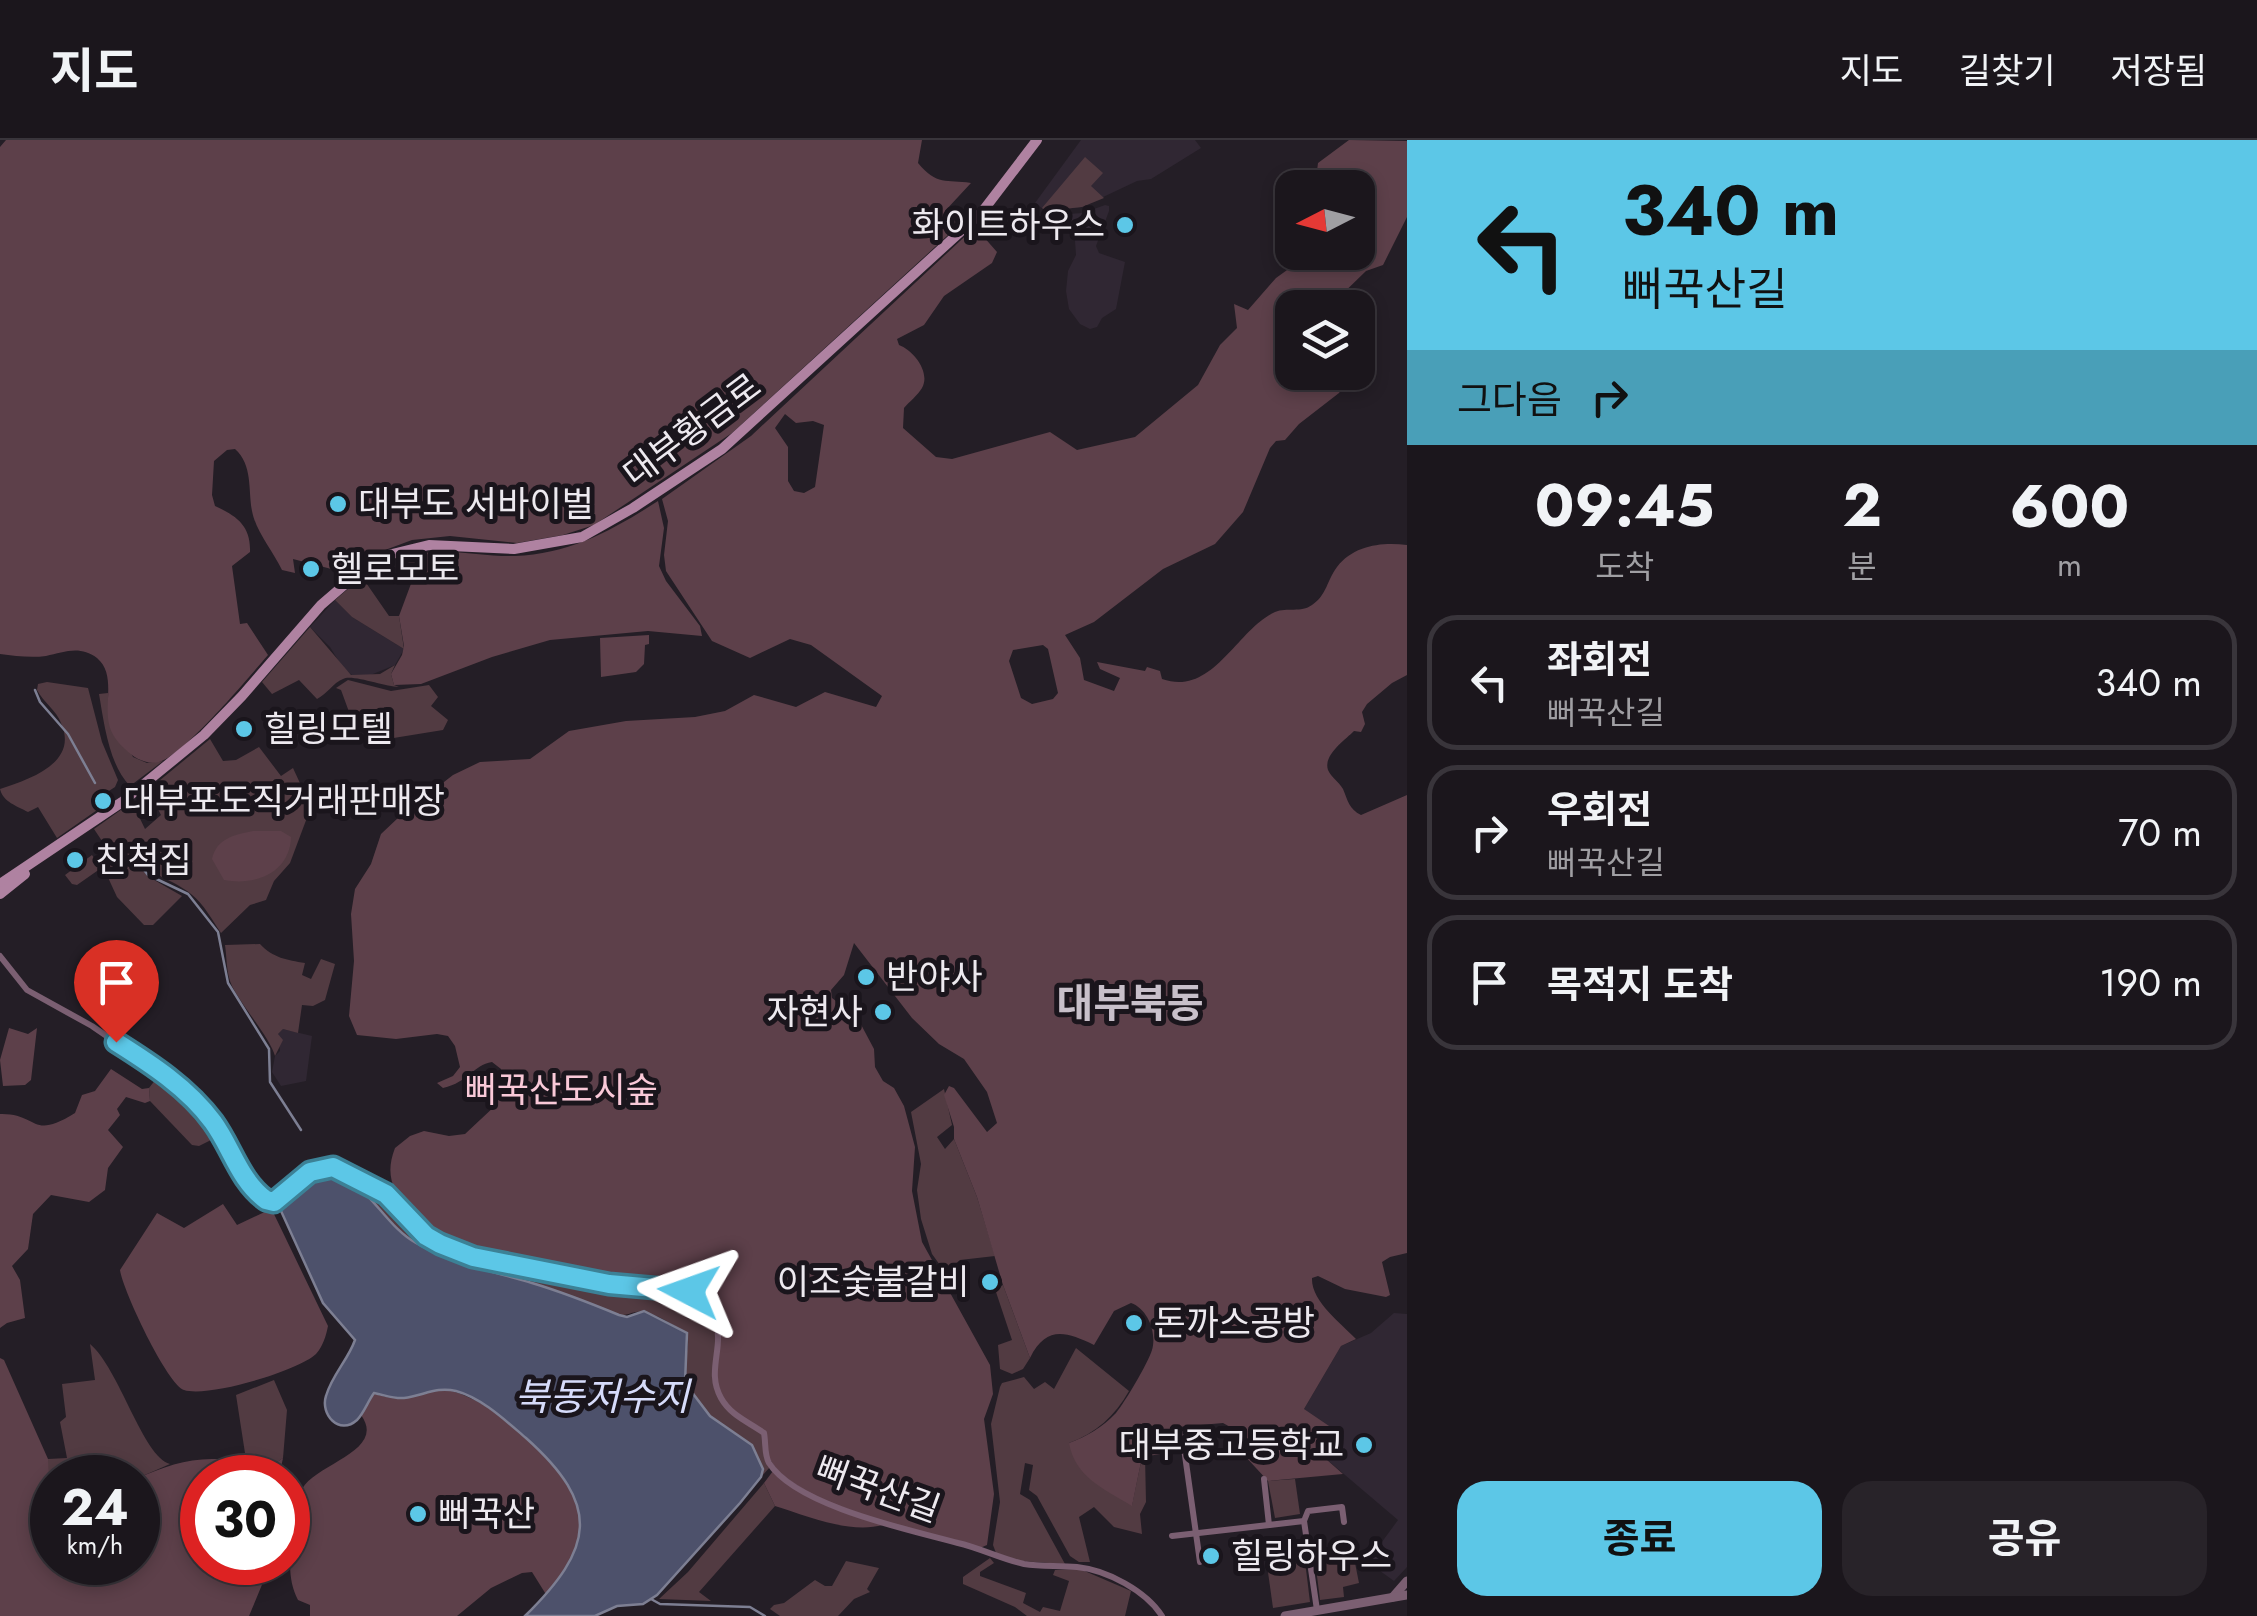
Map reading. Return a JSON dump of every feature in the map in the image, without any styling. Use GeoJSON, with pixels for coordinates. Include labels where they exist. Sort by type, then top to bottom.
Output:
{"type":"FeatureCollection","features":[{"type":"Feature","properties":{"kind":"main road","name":"대부황금로"},"geometry":{"type":"LineString","coordinates":[[0,894],[206,733],[321,605],[365,567],[388,555],[429,545],[514,549],[582,536],[633,508],[722,449],[979,215],[1037,140]]}},
{"type":"Feature","properties":{"kind":"main road","name":"대부황금로"},"geometry":{"type":"LineString","coordinates":[[0,884],[40,860]]}},
{"type":"Feature","properties":{"kind":"street","name":"뻐꾹산길"},"geometry":{"type":"LineString","coordinates":[[0,956],[27,990],[92,1026],[180,1087],[212,1122],[238,1169],[266,1200],[274,1202],[318,1168],[333,1167],[386,1194],[426,1236],[473,1257],[609,1284],[689,1291],[716,1321],[719,1396],[737,1416],[764,1433],[766,1456],[784,1479],[839,1508],[917,1534],[960,1543],[1019,1563],[1091,1570],[1131,1588],[1162,1616]]}},
{"type":"Feature","properties":{"kind":"street"},"geometry":{"type":"LineString","coordinates":[[1182,1434],[1200,1562]]}},
{"type":"Feature","properties":{"kind":"street"},"geometry":{"type":"LineString","coordinates":[[1264,1479],[1269,1524]]}},
{"type":"Feature","properties":{"kind":"street"},"geometry":{"type":"LineString","coordinates":[[1317,1610],[1304,1520],[1308,1512],[1342,1507],[1344,1522]]}},
{"type":"Feature","properties":{"kind":"street"},"geometry":{"type":"LineString","coordinates":[[1172,1536],[1304,1520]]}},
{"type":"Feature","properties":{"kind":"street"},"geometry":{"type":"LineString","coordinates":[[1392,1598],[1407,1581]]}},
{"type":"Feature","properties":{"kind":"street"},"geometry":{"type":"LineString","coordinates":[[1285,1616],[1407,1595]]}},
{"type":"Feature","properties":{"kind":"shaded area"},"geometry":{"type":"Polygon","coordinates":[[[1081,140],[1195,140],[1201,148],[1151,179],[1137,181],[1082,207],[1046,211],[1035,203],[1081,140]]]}},
{"type":"Feature","properties":{"kind":"shaded area"},"geometry":{"type":"Polygon","coordinates":[[[1085,157],[1103,173],[1091,186],[1104,198],[1082,207],[1046,211],[1042,208],[1085,157]]]}},
{"type":"Feature","properties":{"kind":"shaded area"},"geometry":{"type":"Polygon","coordinates":[[[1105,205],[1109,211],[1096,246],[1099,253],[1125,262],[1116,309],[1090,329],[1080,324],[1069,309],[1068,271],[1076,255],[1066,219],[1068,214],[1105,205]]]}},
{"type":"Feature","properties":{"kind":"shaded area"},"geometry":{"type":"Polygon","coordinates":[[[362,577],[389,616],[399,616],[404,649],[352,617],[335,600],[362,577]]]}},
{"type":"Feature","properties":{"kind":"shaded area"},"geometry":{"type":"Polygon","coordinates":[[[335,600],[352,617],[404,649],[395,665],[368,676],[352,675],[343,668],[330,647],[310,627],[335,600]]]}},
{"type":"Feature","properties":{"kind":"shaded area"},"geometry":{"type":"Polygon","coordinates":[[[310,627],[351,675],[380,674],[395,665],[391,674],[394,685],[399,687],[347,678],[317,699],[299,680],[272,694],[262,682],[310,627]]]}},
{"type":"Feature","properties":{"kind":"shaded area"},"geometry":{"type":"Polygon","coordinates":[[[348,680],[391,691],[429,685],[438,697],[431,706],[448,720],[443,730],[375,741],[369,719],[352,720],[341,690],[336,688],[348,680]]]}},
{"type":"Feature","properties":{"kind":"shaded area"},"geometry":{"type":"Polygon","coordinates":[[[38,684],[88,688],[102,742],[118,780],[115,787],[95,800],[100,808],[57,838],[38,807],[28,812],[7,800],[0,789],[49,767],[63,749],[65,737],[59,719],[37,690],[38,684]]]}},
{"type":"Feature","properties":{"kind":"shaded area"},"geometry":{"type":"Polygon","coordinates":[[[108,693],[108,708],[133,757],[147,763],[163,761],[130,786],[117,767],[105,730],[99,694],[108,693]]]}},
{"type":"Feature","properties":{"kind":"shaded area"},"geometry":{"type":"Polygon","coordinates":[[[210,739],[223,761],[236,760],[259,747],[281,776],[293,768],[311,807],[290,863],[274,881],[266,900],[250,905],[221,933],[196,898],[148,868],[137,856],[132,859],[149,877],[182,896],[153,925],[144,925],[117,897],[105,871],[72,884],[65,875],[92,855],[101,868],[114,859],[94,829],[132,802],[145,829],[161,815],[148,790],[210,739]]]}},
{"type":"Feature","properties":{"kind":"shaded area"},"geometry":{"type":"Polygon","coordinates":[[[260,944],[275,955],[305,963],[302,975],[311,979],[321,959],[335,964],[325,1000],[313,1006],[302,1005],[298,1033],[283,1029],[278,1034],[283,1040],[275,1056],[232,986],[228,971],[225,945],[260,944]]]}},
{"type":"Feature","properties":{"kind":"shaded area"},"geometry":{"type":"Polygon","coordinates":[[[283,1029],[312,1036],[306,1081],[281,1086],[272,1072],[280,1051],[278,1034],[283,1029]]]}},
{"type":"Feature","properties":{"kind":"shaded area"},"geometry":{"type":"Polygon","coordinates":[[[159,1075],[201,1111],[215,1138],[192,1145],[150,1101],[149,1088],[159,1075]]]}},
{"type":"Feature","properties":{"kind":"shaded area"},"geometry":{"type":"Polygon","coordinates":[[[944,1089],[952,1125],[937,1137],[945,1149],[954,1139],[995,1256],[960,1260],[945,1272],[932,1254],[921,1219],[917,1190],[921,1164],[911,1112],[944,1089]]]}},
{"type":"Feature","properties":{"kind":"shaded area"},"geometry":{"type":"Polygon","coordinates":[[[330,1171],[380,1193],[425,1237],[610,1286],[688,1293],[714,1326],[714,1373],[763,1434],[770,1467],[761,1477],[761,1465],[751,1447],[708,1413],[692,1394],[685,1373],[687,1333],[648,1313],[619,1315],[535,1284],[467,1266],[415,1243],[389,1222],[359,1186],[330,1171]]]}},
{"type":"Feature","properties":{"kind":"shaded area"},"geometry":{"type":"Polygon","coordinates":[[[1003,1285],[1030,1358],[1023,1369],[1012,1374],[1000,1369],[998,1345],[1012,1340],[995,1289],[1003,1285]]]}},
{"type":"Feature","properties":{"kind":"shaded area","name":"대부중고등학교"},"geometry":{"type":"Polygon","coordinates":[[[1394,1313],[1407,1314],[1407,1567],[1394,1581],[1376,1568],[1371,1557],[1398,1520],[1318,1452],[1304,1409],[1341,1346],[1371,1333],[1394,1313]]]}},
{"type":"Feature","properties":{"kind":"shaded area"},"geometry":{"type":"Polygon","coordinates":[[[90,1344],[111,1372],[158,1455],[66,1455],[60,1422],[66,1417],[62,1384],[95,1380],[90,1344]]]}},
{"type":"Feature","properties":{"kind":"shaded area"},"geometry":{"type":"Polygon","coordinates":[[[1076,1348],[1129,1391],[1104,1423],[1069,1443],[1132,1505],[1145,1456],[1142,1534],[1114,1527],[1094,1507],[1079,1517],[1090,1562],[1079,1562],[1070,1556],[1037,1496],[1029,1490],[1033,1465],[1025,1463],[1020,1494],[1030,1500],[1065,1564],[1019,1561],[996,1553],[993,1545],[1000,1502],[991,1424],[1000,1387],[1024,1377],[1034,1389],[1045,1382],[1054,1389],[1076,1348]]]}},
{"type":"Feature","properties":{"kind":"shaded area"},"geometry":{"type":"Polygon","coordinates":[[[274,1380],[287,1410],[283,1455],[243,1455],[236,1395],[274,1380]]]}},
{"type":"Feature","properties":{"kind":"shaded area"},"geometry":{"type":"Polygon","coordinates":[[[1295,1479],[1300,1514],[1275,1518],[1268,1481],[1295,1479]]]}},
{"type":"Feature","properties":{"kind":"shaded area"},"geometry":{"type":"Polygon","coordinates":[[[764,1483],[775,1506],[699,1592],[711,1601],[659,1599],[688,1572],[764,1483]]]}},
{"type":"Feature","properties":{"kind":"shaded area"},"geometry":{"type":"Polygon","coordinates":[[[1352,1548],[1359,1583],[1343,1587],[1344,1597],[1320,1600],[1314,1552],[1352,1548]]]}},
{"type":"Feature","properties":{"kind":"shaded area"},"geometry":{"type":"Polygon","coordinates":[[[1304,1553],[1310,1602],[1273,1608],[1266,1558],[1304,1553]]]}},
{"type":"Feature","properties":{"kind":"shaded area"},"geometry":{"type":"Polygon","coordinates":[[[990,1558],[994,1563],[980,1576],[1026,1593],[1023,1603],[1040,1612],[1043,1607],[1060,1611],[1069,1581],[1053,1575],[1055,1570],[1080,1569],[1131,1591],[1125,1616],[1027,1616],[963,1584],[963,1577],[990,1558]]]}},
{"type":"Feature","properties":{"kind":"shaded area"},"geometry":{"type":"Polygon","coordinates":[[[846,1561],[879,1568],[867,1589],[870,1592],[854,1599],[838,1616],[780,1616],[770,1609],[815,1580],[832,1586],[846,1561]]]}},
{"type":"Feature","properties":{"kind":"green space"},"geometry":{"type":"Polygon","coordinates":[[[6,140],[922,140],[918,163],[925,170],[942,180],[971,183],[945,211],[959,225],[732,433],[594,525],[517,543],[450,536],[412,540],[343,572],[293,559],[295,573],[282,570],[261,534],[252,511],[245,462],[235,449],[227,450],[214,461],[212,495],[215,506],[236,518],[248,535],[250,552],[232,566],[240,624],[247,623],[268,655],[184,745],[159,762],[149,762],[129,752],[111,731],[108,680],[97,658],[78,651],[40,657],[0,654],[0,147],[6,140]]]}},
{"type":"Feature","properties":{"kind":"green space"},"geometry":{"type":"Polygon","coordinates":[[[1349,140],[1407,141],[1407,217],[1383,265],[1375,268],[1375,170],[1317,170],[1318,163],[1349,140]]]}},
{"type":"Feature","properties":{"kind":"green space","name":"뻐꾹산도시숲"},"geometry":{"type":"Polygon","coordinates":[[[975,227],[997,252],[992,263],[944,296],[924,325],[897,339],[915,357],[924,375],[922,388],[904,408],[903,428],[936,457],[952,459],[1050,432],[1077,450],[1135,437],[1198,385],[1220,345],[1237,328],[1234,304],[1248,310],[1287,270],[1369,270],[1346,290],[1275,290],[1275,390],[1341,390],[1285,440],[1276,441],[1270,448],[1243,512],[1215,544],[1163,569],[1094,622],[1065,635],[1080,658],[1084,680],[1114,691],[1120,678],[1100,669],[1097,662],[1145,671],[1147,667],[1160,671],[1162,679],[1196,679],[1223,659],[1261,621],[1275,612],[1303,609],[1317,601],[1337,567],[1352,554],[1378,545],[1407,545],[1407,675],[1367,704],[1362,712],[1365,724],[1361,732],[1354,731],[1340,743],[1327,764],[1351,807],[1361,815],[1407,795],[1407,1253],[1382,1262],[1390,1295],[1386,1297],[1345,1289],[1318,1276],[1312,1278],[1316,1295],[1356,1339],[1341,1346],[1304,1409],[1332,1428],[1318,1452],[1343,1474],[1268,1481],[1244,1455],[1232,1428],[1223,1423],[1178,1427],[1179,1451],[1142,1457],[1132,1506],[1084,1473],[1069,1443],[1100,1427],[1120,1408],[1152,1350],[1150,1322],[1131,1303],[1114,1311],[1094,1345],[1057,1334],[1043,1340],[1030,1358],[954,1139],[944,1095],[949,1086],[954,1088],[987,1132],[997,1123],[987,1092],[964,1059],[939,1044],[912,1018],[854,943],[844,975],[831,990],[832,998],[857,1017],[874,1049],[875,1067],[904,1106],[915,1147],[912,1191],[922,1242],[990,1365],[993,1394],[984,1419],[994,1494],[987,1545],[980,1548],[930,1536],[835,1505],[785,1477],[769,1458],[767,1438],[722,1397],[717,1384],[721,1331],[718,1318],[695,1292],[671,1285],[603,1280],[473,1254],[441,1243],[416,1220],[392,1181],[395,1148],[424,1131],[449,1136],[465,1134],[496,1105],[501,1069],[492,1062],[443,1088],[437,1083],[453,1076],[460,1067],[448,1036],[396,1039],[357,1035],[349,1016],[355,889],[371,864],[381,834],[453,775],[480,762],[530,759],[569,731],[626,721],[695,717],[725,711],[754,695],[796,707],[825,692],[876,707],[882,696],[811,645],[790,639],[750,658],[712,641],[666,571],[668,521],[662,499],[751,436],[975,227]],[[785,414],[775,428],[788,447],[788,481],[794,491],[804,493],[815,487],[824,425],[813,421],[796,423],[785,414]],[[1043,645],[1013,650],[1009,661],[1021,698],[1032,704],[1053,699],[1058,693],[1048,649],[1043,645]]]}},
{"type":"Feature","properties":{"kind":"green space"},"geometry":{"type":"Polygon","coordinates":[[[658,501],[664,528],[659,566],[700,626],[702,636],[648,631],[550,640],[421,684],[394,685],[391,674],[404,646],[399,616],[412,581],[407,557],[434,552],[515,556],[554,551],[607,531],[658,501]]]}},
{"type":"Feature","properties":{"kind":"green space"},"geometry":{"type":"Polygon","coordinates":[[[649,635],[644,664],[636,672],[601,677],[600,638],[649,635]]]}},
{"type":"Feature","properties":{"kind":"green space"},"geometry":{"type":"Polygon","coordinates":[[[253,831],[281,831],[291,837],[284,860],[259,879],[224,880],[212,859],[214,852],[227,839],[253,831]]]}},
{"type":"Feature","properties":{"kind":"green space"},"geometry":{"type":"Polygon","coordinates":[[[9,1028],[28,1034],[37,1028],[31,1080],[25,1085],[3,1086],[0,1060],[9,1028]]]}},
{"type":"Feature","properties":{"kind":"green space"},"geometry":{"type":"Polygon","coordinates":[[[111,1069],[142,1089],[149,1088],[150,1101],[126,1097],[117,1109],[120,1115],[108,1130],[123,1147],[108,1168],[105,1190],[89,1202],[51,1195],[33,1214],[28,1249],[12,1266],[20,1280],[25,1318],[0,1328],[0,1114],[42,1125],[60,1121],[75,1113],[82,1095],[95,1091],[111,1069]]]}},
{"type":"Feature","properties":{"kind":"green space"},"geometry":{"type":"Polygon","coordinates":[[[223,1204],[237,1225],[269,1210],[273,1212],[328,1326],[316,1354],[291,1368],[232,1387],[184,1390],[167,1372],[147,1336],[120,1270],[157,1213],[184,1228],[223,1204]]]}},
{"type":"Feature","properties":{"kind":"green space"},"geometry":{"type":"Polygon","coordinates":[[[0,1358],[46,1455],[30,1455],[30,1585],[160,1585],[160,1469],[180,1464],[180,1585],[262,1585],[249,1616],[0,1616],[0,1358]]]}},
{"type":"Feature","properties":{"kind":"green space"},"geometry":{"type":"Polygon","coordinates":[[[442,1389],[461,1394],[505,1419],[527,1437],[547,1457],[575,1498],[581,1518],[576,1549],[547,1596],[532,1572],[491,1588],[457,1616],[310,1616],[310,1605],[298,1600],[293,1585],[310,1585],[310,1480],[347,1456],[365,1438],[367,1427],[361,1415],[374,1394],[411,1397],[442,1389]]]}},
{"type":"Feature","properties":{"kind":"green space"},"geometry":{"type":"Polygon","coordinates":[[[773,1471],[783,1480],[883,1525],[842,1526],[775,1506],[764,1483],[773,1471]]]}},
{"type":"Feature","properties":{"kind":"water","name":"북동저수지"},"geometry":{"type":"Polygon","coordinates":[[[320,1171],[349,1180],[392,1224],[430,1250],[619,1315],[627,1317],[644,1311],[687,1333],[685,1383],[710,1416],[752,1445],[763,1469],[740,1503],[657,1595],[643,1604],[617,1606],[595,1616],[525,1616],[548,1592],[576,1548],[580,1527],[577,1506],[551,1462],[510,1424],[466,1394],[436,1390],[404,1398],[374,1393],[350,1424],[338,1424],[328,1416],[326,1396],[355,1340],[323,1303],[281,1211],[284,1200],[320,1171]]]}},
{"type":"Feature","properties":{"kind":"waterway"},"geometry":{"type":"LineString","coordinates":[[35,690],[40,702],[68,734],[95,783]]}},
{"type":"Feature","properties":{"kind":"waterway"},"geometry":{"type":"LineString","coordinates":[[136,860],[148,875],[188,894],[218,932],[228,983],[269,1049],[270,1082],[301,1130]]}},
{"type":"Feature","properties":{"kind":"waterway"},"geometry":{"type":"LineString","coordinates":[[651,1599],[660,1604],[750,1607],[765,1616]]}},
{"type":"Feature","properties":{"kind":"place","name":"화이트하우스"},"geometry":{"type":"Point","coordinates":[1125,225]}},
{"type":"Feature","properties":{"kind":"place","name":"대부도 서바이벌"},"geometry":{"type":"Point","coordinates":[338,504]}},
{"type":"Feature","properties":{"kind":"place","name":"헬로모토"},"geometry":{"type":"Point","coordinates":[311,569]}},
{"type":"Feature","properties":{"kind":"place","name":"힐링모텔"},"geometry":{"type":"Point","coordinates":[244,729]}},
{"type":"Feature","properties":{"kind":"place","name":"대부포도직거래판매장"},"geometry":{"type":"Point","coordinates":[103,801]}},
{"type":"Feature","properties":{"kind":"place","name":"친척집"},"geometry":{"type":"Point","coordinates":[75,860]}},
{"type":"Feature","properties":{"kind":"place","name":"반야사"},"geometry":{"type":"Point","coordinates":[866,977]}},
{"type":"Feature","properties":{"kind":"place","name":"자현사"},"geometry":{"type":"Point","coordinates":[883,1012]}},
{"type":"Feature","properties":{"kind":"place","name":"이조숯불갈비"},"geometry":{"type":"Point","coordinates":[990,1282]}},
{"type":"Feature","properties":{"kind":"place","name":"돈까스공방"},"geometry":{"type":"Point","coordinates":[1134,1323]}},
{"type":"Feature","properties":{"kind":"place","name":"대부중고등학교"},"geometry":{"type":"Point","coordinates":[1364,1445]}},
{"type":"Feature","properties":{"kind":"place","name":"뻐꾹산"},"geometry":{"type":"Point","coordinates":[418,1514]}},
{"type":"Feature","properties":{"kind":"place","name":"힐링하우스"},"geometry":{"type":"Point","coordinates":[1211,1556]}},
{"type":"Feature","properties":{"kind":"district","name":"대부북동"},"geometry":{"type":"Point","coordinates":[1130,1003]}},
{"type":"Feature","properties":{"kind":"route"},"geometry":{"type":"LineString","coordinates":[[116,1042],[164,1074],[199,1105],[246,1181],[270,1202],[310,1172],[333,1167],[386,1194],[426,1236],[473,1257],[609,1284],[689,1291]]}}]}
